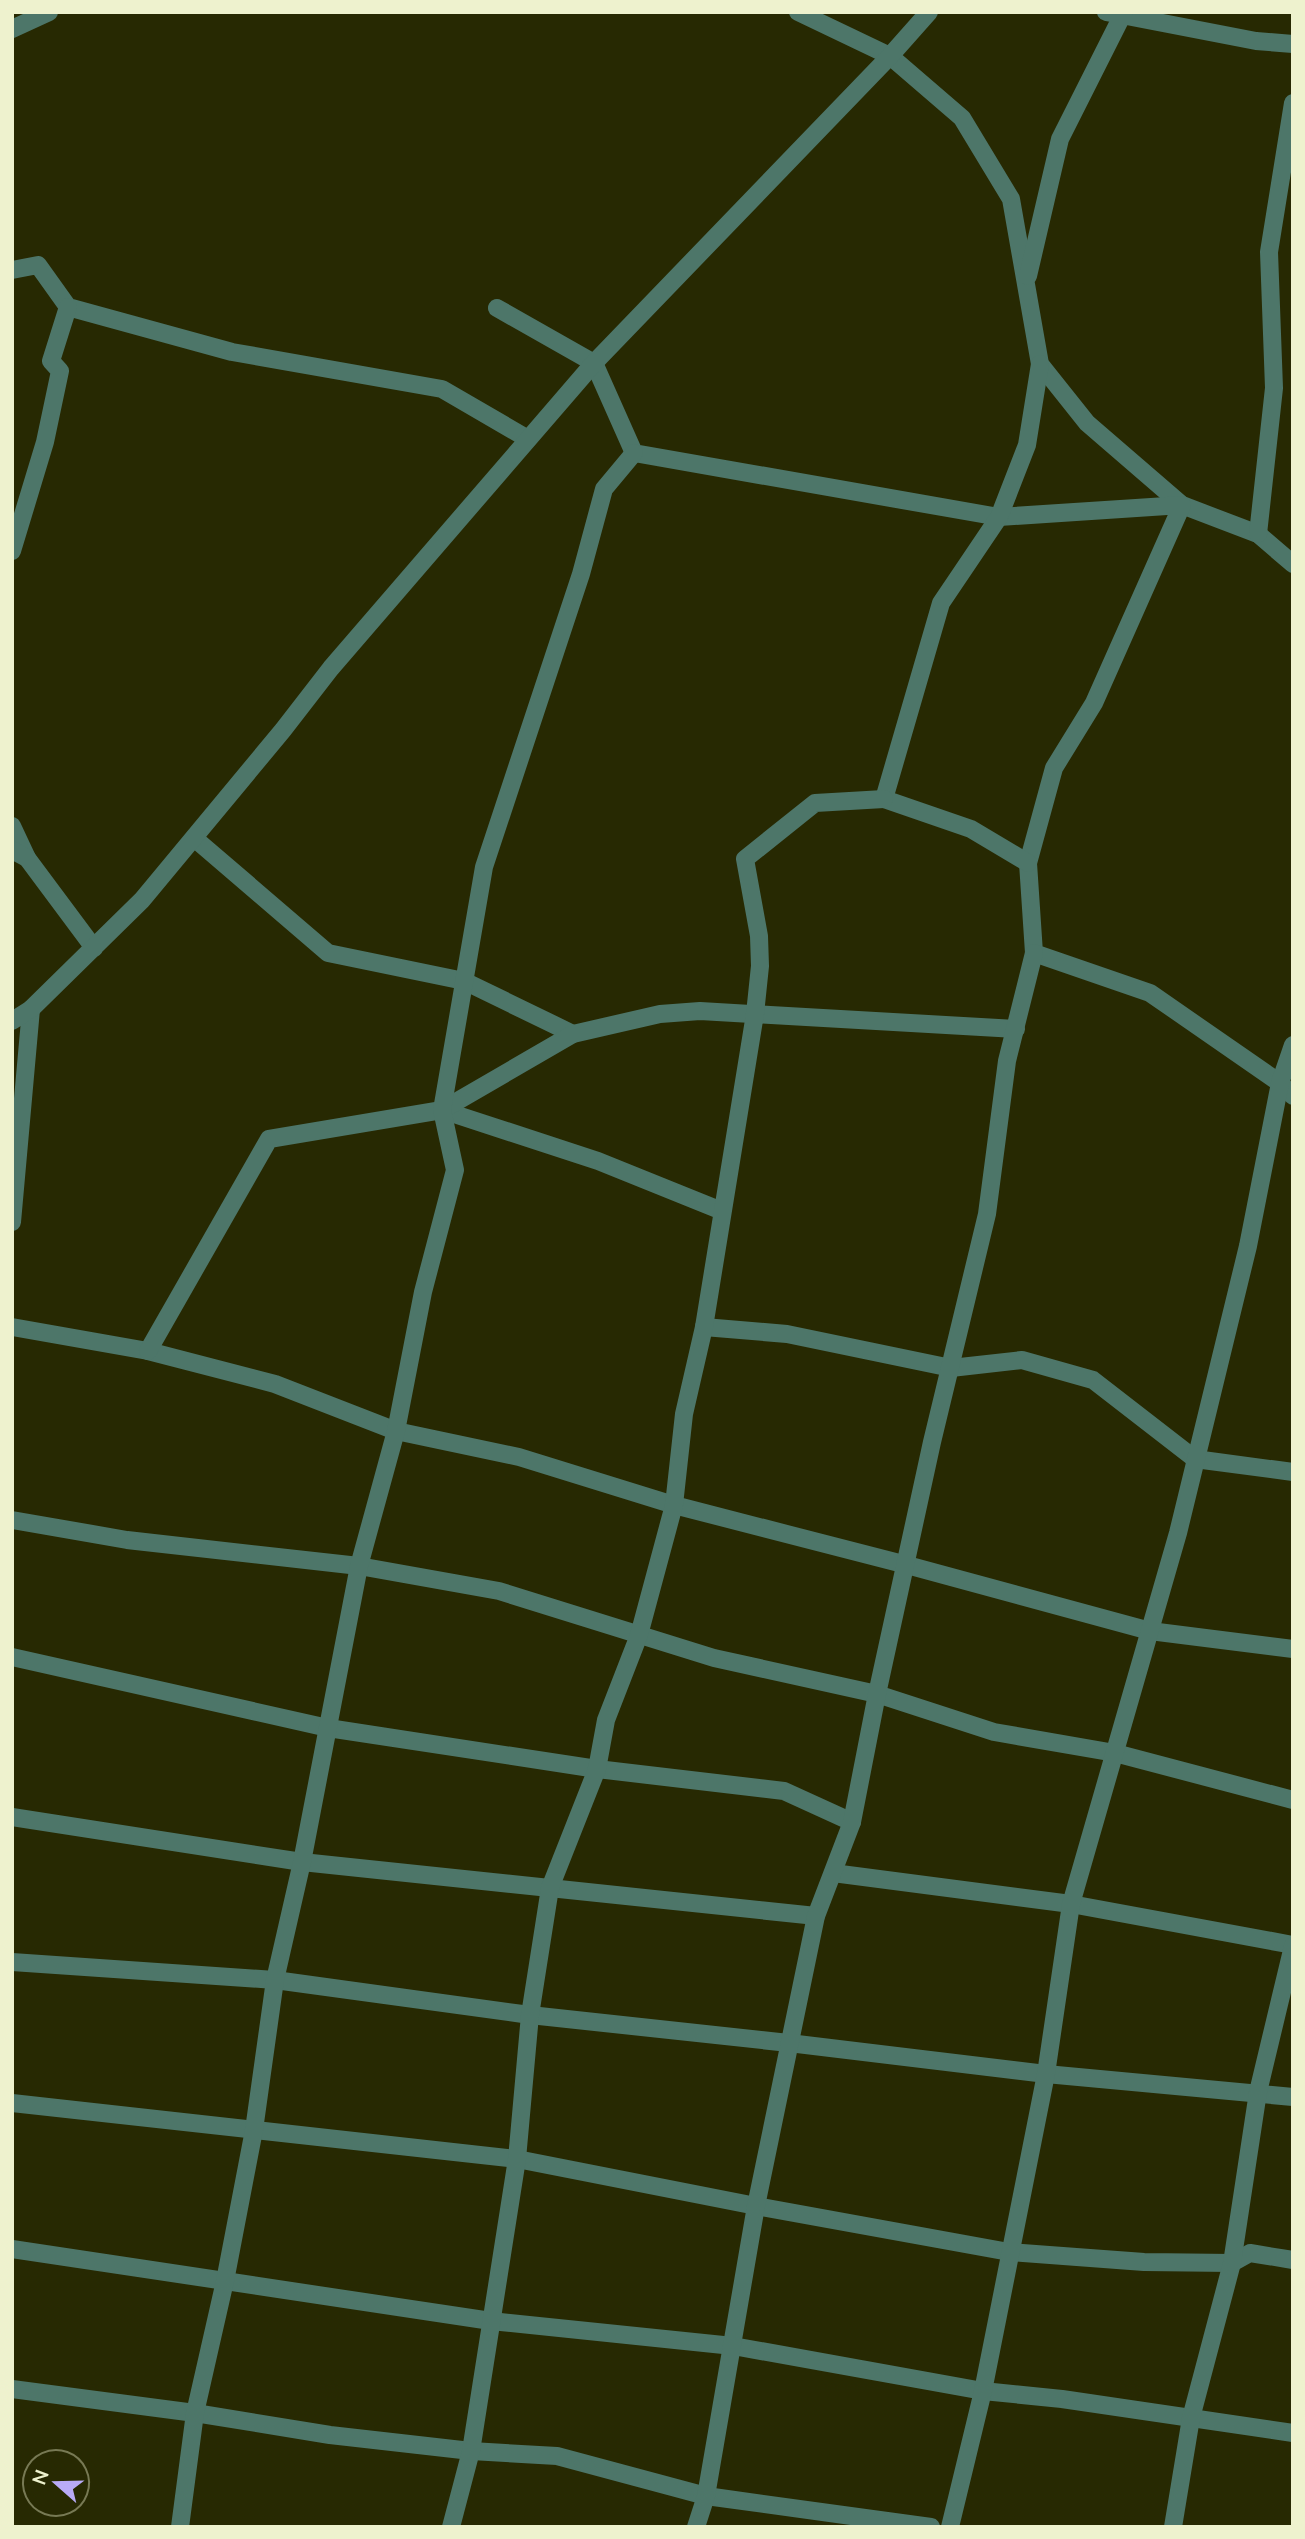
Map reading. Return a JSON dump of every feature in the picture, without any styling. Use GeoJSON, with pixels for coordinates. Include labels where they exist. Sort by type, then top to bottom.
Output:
{"type":"FeatureCollection","features":[{"type":"Feature","properties":{"kind":"street"},"geometry":{"type":"LineString","coordinates":[[12,29],[49,12]]}},
{"type":"Feature","properties":{"kind":"street"},"geometry":{"type":"LineString","coordinates":[[798,12],[890,56],[962,118],[1011,199],[1040,364],[1027,445],[999,517],[941,603],[884,799]]}},
{"type":"Feature","properties":{"kind":"street"},"geometry":{"type":"LineString","coordinates":[[12,1021],[31,1010],[142,900],[331,668],[594,363],[890,56],[929,12]]}},
{"type":"Feature","properties":{"kind":"street"},"geometry":{"type":"LineString","coordinates":[[1027,283],[1060,139],[1118,14],[1256,41],[1293,44]]}},
{"type":"Feature","properties":{"kind":"street"},"geometry":{"type":"LineString","coordinates":[[1258,534],[1273,388],[1269,253],[1293,103]]}},
{"type":"Feature","properties":{"kind":"street"},"geometry":{"type":"LineString","coordinates":[[12,270],[38,265],[68,307],[232,352],[442,389],[528,439]]}},
{"type":"Feature","properties":{"kind":"street"},"geometry":{"type":"LineString","coordinates":[[12,551],[45,442],[60,371],[51,361],[68,307]]}},
{"type":"Feature","properties":{"kind":"street"},"geometry":{"type":"LineString","coordinates":[[496,309],[594,363],[634,453]]}},
{"type":"Feature","properties":{"kind":"street"},"geometry":{"type":"LineString","coordinates":[[1040,364],[1087,423],[1182,505],[1258,534],[1293,564]]}},
{"type":"Feature","properties":{"kind":"street"},"geometry":{"type":"LineString","coordinates":[[634,453],[999,517],[1182,505]]}},
{"type":"Feature","properties":{"kind":"street"},"geometry":{"type":"LineString","coordinates":[[180,2527],[195,2413],[225,2281],[254,2130],[275,1980],[302,1862],[359,1566],[396,1432],[423,1292],[455,1170],[442,1110],[484,867],[581,574],[604,489],[634,453]]}},
{"type":"Feature","properties":{"kind":"street"},"geometry":{"type":"LineString","coordinates":[[696,2527],[706,2496],[756,2206],[816,1916],[852,1822],[932,1442],[987,1213],[1007,1060],[1034,953],[1027,863],[1054,768],[1094,703],[1182,505]]}},
{"type":"Feature","properties":{"kind":"street"},"geometry":{"type":"LineString","coordinates":[[451,2527],[471,2451],[517,2159],[530,2015],[550,1888],[597,1769],[606,1720],[639,1635],[674,1505],[684,1414],[704,1327],[755,1014],[760,966],[759,936],[745,859],[815,803],[884,799],[971,829],[1027,863]]}},
{"type":"Feature","properties":{"kind":"street"},"geometry":{"type":"LineString","coordinates":[[12,826],[20,854],[94,947]]}},
{"type":"Feature","properties":{"kind":"street"},"geometry":{"type":"LineString","coordinates":[[194,838],[328,953],[464,981],[573,1034]]}},
{"type":"Feature","properties":{"kind":"street"},"geometry":{"type":"LineString","coordinates":[[1034,953],[1150,993],[1286,1089]]}},
{"type":"Feature","properties":{"kind":"street"},"geometry":{"type":"LineString","coordinates":[[12,1222],[31,1010]]}},
{"type":"Feature","properties":{"kind":"street"},"geometry":{"type":"LineString","coordinates":[[148,1351],[269,1139],[442,1110],[573,1034],[660,1014],[700,1011],[1016,1029]]}},
{"type":"Feature","properties":{"kind":"street"},"geometry":{"type":"LineString","coordinates":[[950,2527],[983,2391],[1046,2074],[1071,1904],[1178,1533],[1286,1089],[1293,1045]]}},
{"type":"Feature","properties":{"kind":"street"},"geometry":{"type":"LineString","coordinates":[[442,1110],[598,1161],[722,1211]]}},
{"type":"Feature","properties":{"kind":"street"},"geometry":{"type":"LineString","coordinates":[[12,1327],[148,1351],[275,1384],[396,1432],[519,1457],[674,1505],[1150,1631],[1293,1649]]}},
{"type":"Feature","properties":{"kind":"street"},"geometry":{"type":"LineString","coordinates":[[704,1327],[787,1334],[951,1368],[1022,1360],[1093,1380],[1195,1458],[1293,1472]]}},
{"type":"Feature","properties":{"kind":"street"},"geometry":{"type":"LineString","coordinates":[[12,1520],[127,1540],[359,1566],[499,1591],[714,1658],[877,1694],[994,1732],[1115,1753],[1293,1801]]}},
{"type":"Feature","properties":{"kind":"street"},"geometry":{"type":"LineString","coordinates":[[12,1657],[328,1728],[597,1769],[783,1791],[852,1822]]}},
{"type":"Feature","properties":{"kind":"street"},"geometry":{"type":"LineString","coordinates":[[12,1817],[302,1862],[816,1916]]}},
{"type":"Feature","properties":{"kind":"street"},"geometry":{"type":"LineString","coordinates":[[833,1873],[1071,1904],[1293,1946],[1258,2092],[1232,2263],[1191,2418],[1173,2527]]}},
{"type":"Feature","properties":{"kind":"street"},"geometry":{"type":"LineString","coordinates":[[12,1962],[275,1980],[530,2015],[1046,2074],[1293,2097]]}},
{"type":"Feature","properties":{"kind":"street"},"geometry":{"type":"LineString","coordinates":[[12,2103],[517,2159],[1009,2252],[1144,2262],[1232,2263],[1250,2253],[1293,2260]]}},
{"type":"Feature","properties":{"kind":"street"},"geometry":{"type":"LineString","coordinates":[[12,2249],[491,2321],[733,2346],[983,2391],[1293,2432]]}},
{"type":"Feature","properties":{"kind":"street"},"geometry":{"type":"LineString","coordinates":[[12,2389],[195,2413],[330,2435],[471,2451],[557,2456],[706,2496],[931,2527]]}}]}
